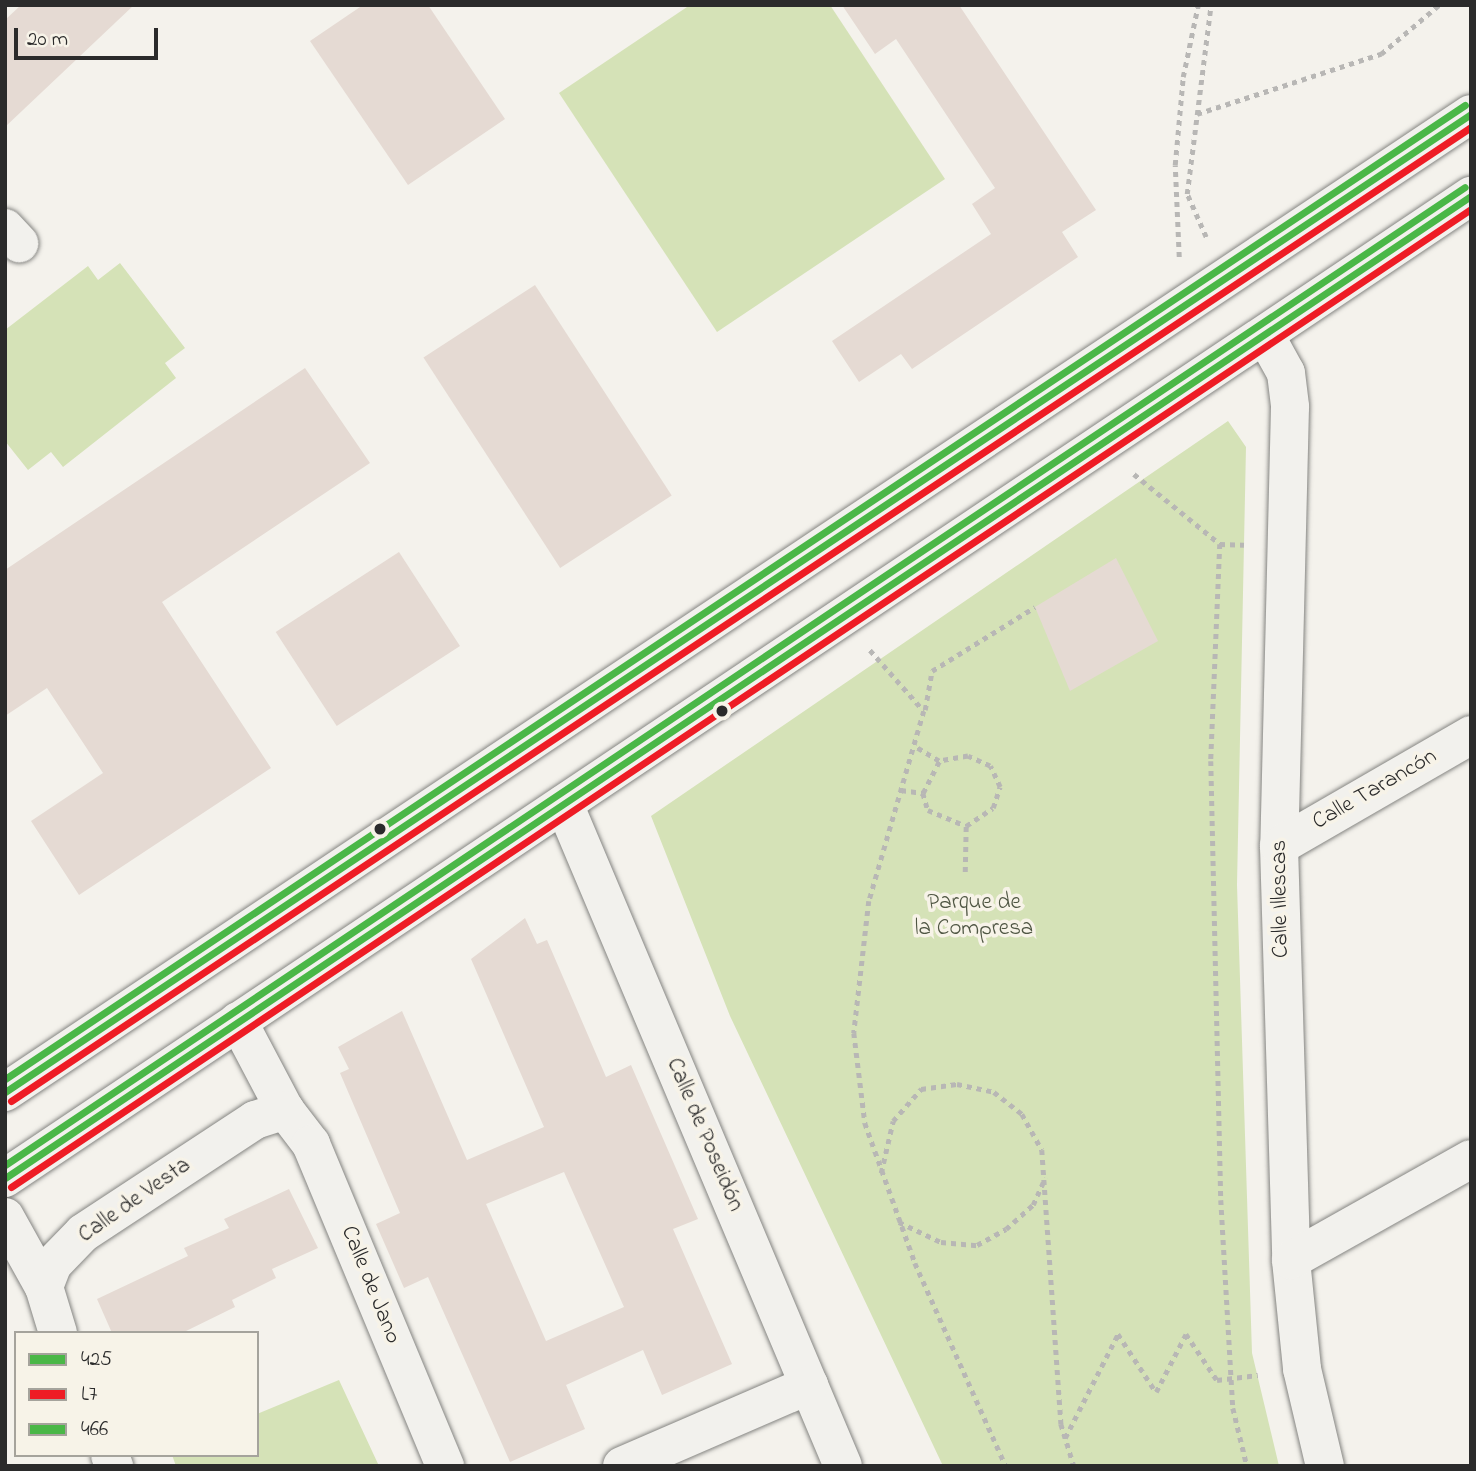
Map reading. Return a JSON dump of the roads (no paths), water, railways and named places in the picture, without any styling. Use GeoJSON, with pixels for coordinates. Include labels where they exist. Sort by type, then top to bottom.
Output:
{"type":"FeatureCollection","features":[{"type":"Feature","properties":{"kind":"street"},"geometry":{"type":"LineString","coordinates":[[5,1092],[1471,114]]}},
{"type":"Feature","properties":{"kind":"street"},"geometry":{"type":"LineString","coordinates":[[5,1178],[1471,197]]}},
{"type":"Feature","properties":{"kind":"street","name":"Calle Illescas"},"geometry":{"type":"LineString","coordinates":[[1265,335],[1286,373],[1290,407],[1279,846],[1291,1260],[1302,1369],[1325,1466]]}},
{"type":"Feature","properties":{"kind":"street","name":"Calle Tarancón"},"geometry":{"type":"LineString","coordinates":[[1279,846],[1471,735]]}},
{"type":"Feature","properties":{"kind":"street","name":"Calle de Poseidón"},"geometry":{"type":"LineString","coordinates":[[564,804],[844,1466]]}},
{"type":"Feature","properties":{"kind":"street","name":"Calle de Jano"},"geometry":{"type":"LineString","coordinates":[[239,1021],[285,1110],[311,1144],[445,1466]]}},
{"type":"Feature","properties":{"kind":"street","name":"Calle de Vesta"},"geometry":{"type":"LineString","coordinates":[[44,1287],[54,1264],[83,1233],[255,1120],[285,1110]]}},
{"type":"Feature","properties":{"kind":"street"},"geometry":{"type":"LineString","coordinates":[[1291,1260],[1471,1159]]}},
{"type":"Feature","properties":{"kind":"street"},"geometry":{"type":"LineString","coordinates":[[5,1217],[44,1287],[57,1331]]}},
{"type":"Feature","properties":{"kind":"street"},"geometry":{"type":"LineString","coordinates":[[622,1466],[809,1385]]}},
{"type":"Feature","properties":{"kind":"park label","name":"Parque de la Compresa"},"geometry":{"type":"Point","coordinates":[974,916]}}]}
